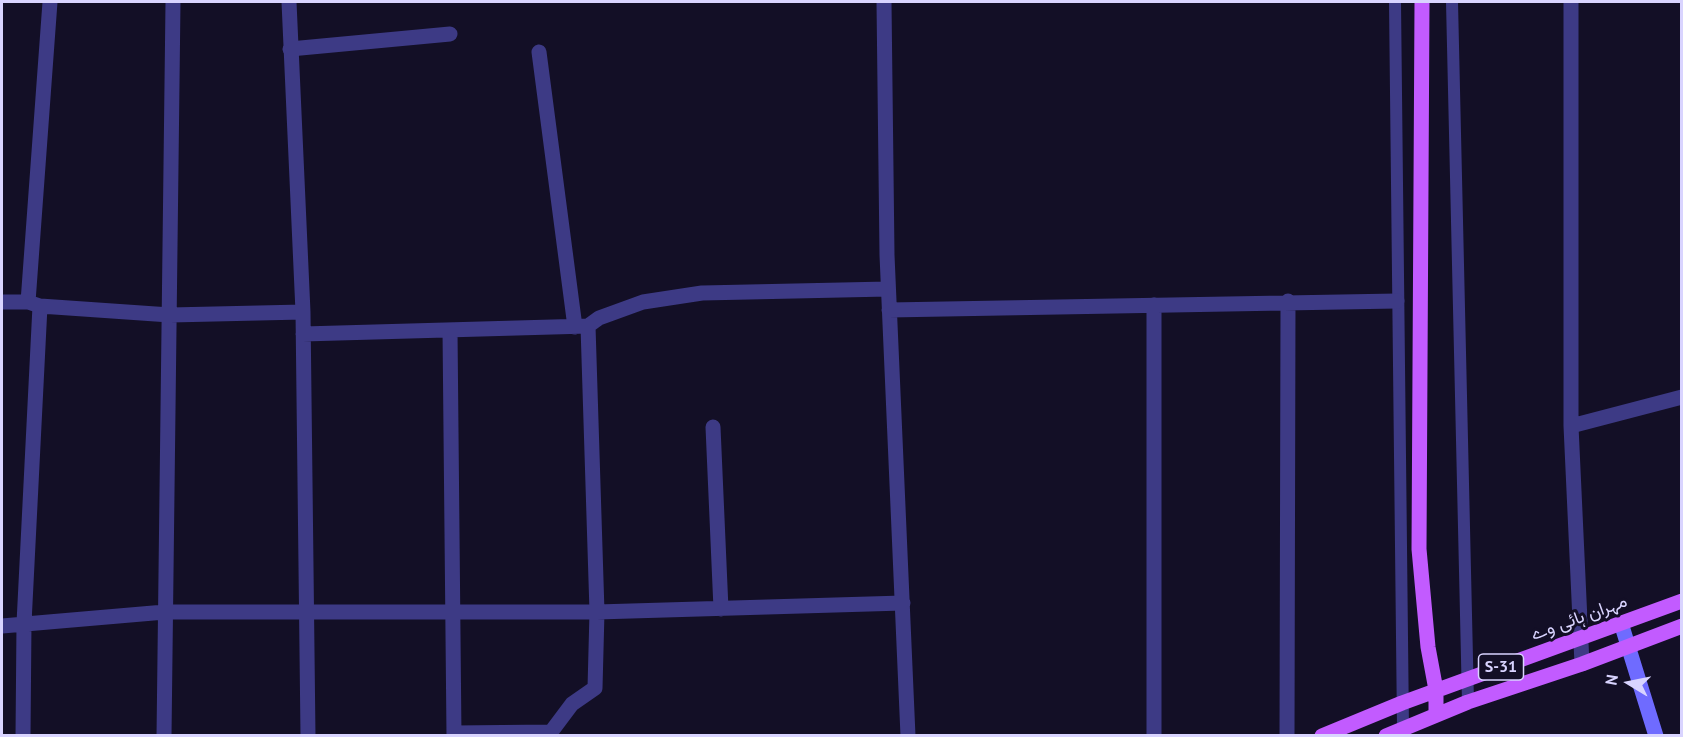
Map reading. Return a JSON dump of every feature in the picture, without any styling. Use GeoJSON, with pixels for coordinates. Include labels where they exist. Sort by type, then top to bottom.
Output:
{"type":"FeatureCollection","features":[{"type":"Feature","properties":{"kind":"main road"},"geometry":{"type":"LineString","coordinates":[[1422,2],[1419,549],[1428,647],[1436,690],[1436,715]]}},
{"type":"Feature","properties":{"kind":"main road","name":"مہران ہائی وے"},"geometry":{"type":"LineString","coordinates":[[1322,735],[1436,690],[1682,601]]}},
{"type":"Feature","properties":{"kind":"main road","name":"S-31"},"geometry":{"type":"LineString","coordinates":[[1386,735],[1468,702],[1582,664],[1682,626]]}},
{"type":"Feature","properties":{"kind":"street"},"geometry":{"type":"LineString","coordinates":[[23,735],[24,623],[34,304],[50,2]]}},
{"type":"Feature","properties":{"kind":"street"},"geometry":{"type":"LineString","coordinates":[[164,735],[174,2]]}},
{"type":"Feature","properties":{"kind":"street"},"geometry":{"type":"LineString","coordinates":[[289,2],[303,312],[308,735]]}},
{"type":"Feature","properties":{"kind":"street"},"geometry":{"type":"LineString","coordinates":[[884,2],[888,290],[908,735]]}},
{"type":"Feature","properties":{"kind":"street"},"geometry":{"type":"LineString","coordinates":[[1571,2],[1572,426],[1582,664]]}},
{"type":"Feature","properties":{"kind":"street"},"geometry":{"type":"LineString","coordinates":[[290,49],[450,34]]}},
{"type":"Feature","properties":{"kind":"street"},"geometry":{"type":"LineString","coordinates":[[450,330],[454,734],[551,734],[572,704],[596,688],[597,612],[582,326],[539,52]]}},
{"type":"Feature","properties":{"kind":"street"},"geometry":{"type":"LineString","coordinates":[[303,334],[582,326],[644,302],[702,293],[888,290]]}},
{"type":"Feature","properties":{"kind":"street"},"geometry":{"type":"LineString","coordinates":[[889,310],[1287,301],[1397,301]]}},
{"type":"Feature","properties":{"kind":"street"},"geometry":{"type":"LineString","coordinates":[[1287,301],[1287,735]]}},
{"type":"Feature","properties":{"kind":"street"},"geometry":{"type":"LineString","coordinates":[[2,302],[170,315],[303,312]]}},
{"type":"Feature","properties":{"kind":"street"},"geometry":{"type":"LineString","coordinates":[[1154,305],[1154,735]]}},
{"type":"Feature","properties":{"kind":"street"},"geometry":{"type":"LineString","coordinates":[[1572,426],[1682,396]]}},
{"type":"Feature","properties":{"kind":"street"},"geometry":{"type":"LineString","coordinates":[[713,427],[721,609]]}},
{"type":"Feature","properties":{"kind":"street"},"geometry":{"type":"LineString","coordinates":[[2,626],[165,612],[306,614],[597,612],[903,603]]}},
{"type":"Feature","properties":{"kind":"street"},"geometry":{"type":"LineString","coordinates":[[1621,623],[1656,735]]}},
{"type":"Feature","properties":{"kind":"lane"},"geometry":{"type":"LineString","coordinates":[[1395,2],[1403,728]]}},
{"type":"Feature","properties":{"kind":"lane"},"geometry":{"type":"LineString","coordinates":[[1452,2],[1468,702]]}}]}
